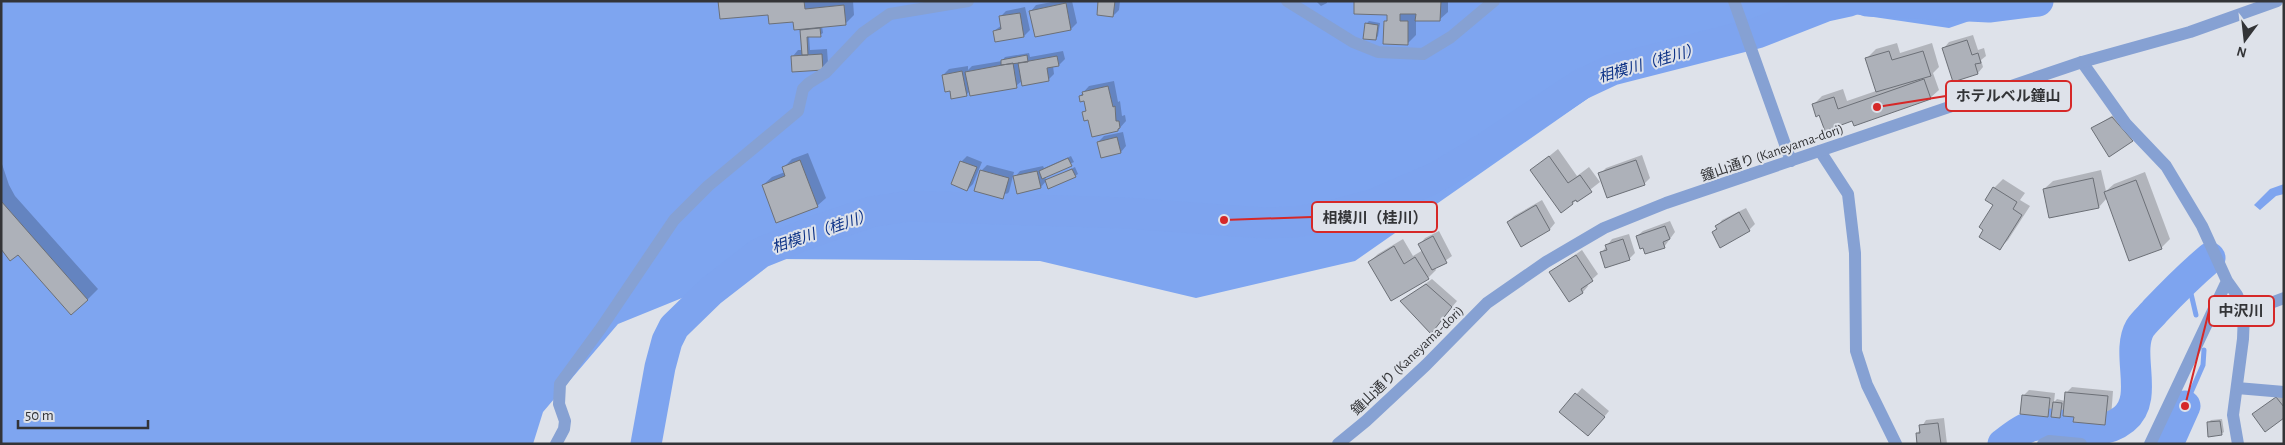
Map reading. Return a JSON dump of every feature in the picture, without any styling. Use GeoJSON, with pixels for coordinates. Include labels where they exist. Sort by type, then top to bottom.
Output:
{"type":"FeatureCollection","features":[{"type":"Feature","properties":{"kind":"street"},"geometry":{"type":"LineString","coordinates":[[556,444],[564,429],[565,421],[558,404],[560,384],[601,328],[674,220],[708,186],[798,111],[804,89],[809,83],[825,73],[863,33],[890,14],[968,1]]}},
{"type":"Feature","properties":{"kind":"street"},"geometry":{"type":"LineString","coordinates":[[1287,1],[1353,42],[1378,52],[1423,54],[1451,37],[1494,1]]}},
{"type":"Feature","properties":{"kind":"street","name":"鐘山通り (Kaneyama-dori)"},"geometry":{"type":"LineString","coordinates":[[1338,444],[1366,421],[1426,365],[1487,303],[1546,262],[1604,228],[1666,204],[2082,62],[2190,32],[2277,1]]}},
{"type":"Feature","properties":{"kind":"street"},"geometry":{"type":"LineString","coordinates":[[1735,4],[1791,161]]}},
{"type":"Feature","properties":{"kind":"street"},"geometry":{"type":"LineString","coordinates":[[2082,62],[2126,124],[2166,166],[2202,226],[2227,281],[2237,295],[2244,313],[2243,339],[2234,415],[2238,444]]}},
{"type":"Feature","properties":{"kind":"street"},"geometry":{"type":"LineString","coordinates":[[1820,151],[1848,194],[1855,253],[1856,352],[1867,385],[1896,444]]}},
{"type":"Feature","properties":{"kind":"street"},"geometry":{"type":"LineString","coordinates":[[2150,444],[2227,281]]}},
{"type":"Feature","properties":{"kind":"street"},"geometry":{"type":"LineString","coordinates":[[2244,313],[2284,298]]}},
{"type":"Feature","properties":{"kind":"street"},"geometry":{"type":"LineString","coordinates":[[2237,388],[2284,392]]}},
{"type":"Feature","properties":{"kind":"street"},"geometry":{"type":"LineString","coordinates":[[2043,444],[2049,441],[2081,444]]}},
{"type":"Feature","properties":{"kind":"shaded area"},"geometry":{"type":"Polygon","coordinates":[[[1,1],[2028,1],[1949,28],[1812,8],[1650,55],[1355,261],[1196,298],[1040,261],[778,259],[618,324],[543,412],[533,444],[1,444],[1,1]]]}},
{"type":"Feature","properties":{"kind":"shaded area"},"geometry":{"type":"Polygon","coordinates":[[[2284,184],[2284,194],[2276,196],[2260,210],[2254,205],[2270,189],[2284,184]]]}},
{"type":"Feature","properties":{"kind":"building"},"geometry":{"type":"Polygon","coordinates":[[[718,1],[804,1],[805,9],[844,5],[846,25],[794,30],[793,22],[769,24],[768,15],[720,19],[718,1]]]}},
{"type":"Feature","properties":{"kind":"building"},"geometry":{"type":"Polygon","coordinates":[[[1098,1],[1115,1],[1113,17],[1097,15],[1098,1]]]}},
{"type":"Feature","properties":{"kind":"building"},"geometry":{"type":"Polygon","coordinates":[[[1354,1],[1441,1],[1440,21],[1415,21],[1416,14],[1400,14],[1400,21],[1408,21],[1408,45],[1383,44],[1384,21],[1387,21],[1387,15],[1354,14],[1354,1]]]}},
{"type":"Feature","properties":{"kind":"building"},"geometry":{"type":"Polygon","coordinates":[[[1066,3],[1071,30],[1035,37],[1029,11],[1066,3]]]}},
{"type":"Feature","properties":{"kind":"building"},"geometry":{"type":"Polygon","coordinates":[[[1020,13],[1024,37],[995,42],[993,31],[1001,29],[999,16],[1020,13]]]}},
{"type":"Feature","properties":{"kind":"building"},"geometry":{"type":"Polygon","coordinates":[[[1365,23],[1378,25],[1376,40],[1363,39],[1365,23]]]}},
{"type":"Feature","properties":{"kind":"building"},"geometry":{"type":"Polygon","coordinates":[[[820,28],[821,37],[807,37],[808,55],[802,55],[800,30],[820,28]]]}},
{"type":"Feature","properties":{"kind":"building"},"geometry":{"type":"Polygon","coordinates":[[[1967,40],[1972,55],[1978,53],[1981,63],[1975,64],[1978,74],[1953,82],[1942,48],[1967,40]]]}},
{"type":"Feature","properties":{"kind":"building"},"geometry":{"type":"Polygon","coordinates":[[[1889,51],[1892,60],[1923,51],[1931,76],[1876,92],[1865,58],[1889,51]]]}},
{"type":"Feature","properties":{"kind":"building"},"geometry":{"type":"Polygon","coordinates":[[[822,54],[823,70],[792,72],[791,56],[822,54]]]}},
{"type":"Feature","properties":{"kind":"building"},"geometry":{"type":"Polygon","coordinates":[[[1027,55],[1028,62],[1001,65],[1001,60],[1027,55]]]}},
{"type":"Feature","properties":{"kind":"building"},"geometry":{"type":"Polygon","coordinates":[[[1057,56],[1059,66],[1047,68],[1049,81],[1022,86],[1018,63],[1057,56]]]}},
{"type":"Feature","properties":{"kind":"building"},"geometry":{"type":"Polygon","coordinates":[[[1013,63],[1017,88],[970,96],[965,72],[1013,63]]]}},
{"type":"Feature","properties":{"kind":"building"},"geometry":{"type":"Polygon","coordinates":[[[962,71],[967,96],[951,99],[950,91],[945,92],[942,75],[962,71]]]}},
{"type":"Feature","properties":{"kind":"building"},"geometry":{"type":"Polygon","coordinates":[[[1924,79],[1931,99],[1854,126],[1852,121],[1825,131],[1819,115],[1816,117],[1812,104],[1834,97],[1838,109],[1924,79]]]}},
{"type":"Feature","properties":{"kind":"building"},"geometry":{"type":"Polygon","coordinates":[[[1108,86],[1113,107],[1115,106],[1116,121],[1119,121],[1120,128],[1118,131],[1092,137],[1088,120],[1084,121],[1082,112],[1086,111],[1084,101],[1080,102],[1079,96],[1083,95],[1082,92],[1108,86]]]}},
{"type":"Feature","properties":{"kind":"building"},"geometry":{"type":"Polygon","coordinates":[[[2112,117],[2133,141],[2109,157],[2091,128],[2112,117]]]}},
{"type":"Feature","properties":{"kind":"building"},"geometry":{"type":"Polygon","coordinates":[[[1117,137],[1121,153],[1101,158],[1097,142],[1117,137]]]}},
{"type":"Feature","properties":{"kind":"building"},"geometry":{"type":"Polygon","coordinates":[[[1549,156],[1568,183],[1580,175],[1592,192],[1577,202],[1576,200],[1572,202],[1573,204],[1561,213],[1530,170],[1549,156]]]}},
{"type":"Feature","properties":{"kind":"building"},"geometry":{"type":"Polygon","coordinates":[[[1068,158],[1072,166],[1042,179],[1039,171],[1068,158]]]}},
{"type":"Feature","properties":{"kind":"building"},"geometry":{"type":"Polygon","coordinates":[[[800,160],[818,207],[776,223],[762,185],[785,176],[782,167],[800,160]]]}},
{"type":"Feature","properties":{"kind":"building"},"geometry":{"type":"Polygon","coordinates":[[[1636,160],[1645,185],[1607,198],[1598,173],[1636,160]]]}},
{"type":"Feature","properties":{"kind":"building"},"geometry":{"type":"Polygon","coordinates":[[[960,161],[977,167],[967,191],[951,184],[960,161]]]}},
{"type":"Feature","properties":{"kind":"building"},"geometry":{"type":"Polygon","coordinates":[[[1072,169],[1076,177],[1048,189],[1045,180],[1072,169]]]}},
{"type":"Feature","properties":{"kind":"building"},"geometry":{"type":"Polygon","coordinates":[[[980,170],[1009,178],[1003,199],[974,191],[980,170]]]}},
{"type":"Feature","properties":{"kind":"building"},"geometry":{"type":"Polygon","coordinates":[[[1037,171],[1041,188],[1017,194],[1013,176],[1037,171]]]}},
{"type":"Feature","properties":{"kind":"building"},"geometry":{"type":"Polygon","coordinates":[[[2093,178],[2099,208],[2049,218],[2043,189],[2093,178]]]}},
{"type":"Feature","properties":{"kind":"building"},"geometry":{"type":"Polygon","coordinates":[[[2136,180],[2162,249],[2129,261],[2104,192],[2136,180]]]}},
{"type":"Feature","properties":{"kind":"building"},"geometry":{"type":"Polygon","coordinates":[[[1993,187],[2017,202],[2013,209],[2022,215],[2000,250],[1979,237],[1983,230],[1979,227],[1993,205],[1985,200],[1993,187]]]}},
{"type":"Feature","properties":{"kind":"building"},"geometry":{"type":"Polygon","coordinates":[[[1,201],[88,300],[71,315],[18,255],[10,261],[1,249],[1,201]]]}},
{"type":"Feature","properties":{"kind":"building"},"geometry":{"type":"Polygon","coordinates":[[[1536,205],[1550,230],[1521,247],[1507,222],[1536,205]]]}},
{"type":"Feature","properties":{"kind":"building"},"geometry":{"type":"Polygon","coordinates":[[[1739,212],[1750,231],[1720,248],[1712,232],[1717,229],[1715,226],[1739,212]]]}},
{"type":"Feature","properties":{"kind":"building"},"geometry":{"type":"Polygon","coordinates":[[[1665,226],[1670,239],[1663,242],[1665,248],[1645,254],[1643,248],[1640,249],[1636,236],[1665,226]]]}},
{"type":"Feature","properties":{"kind":"building"},"geometry":{"type":"Polygon","coordinates":[[[1433,236],[1447,263],[1432,270],[1418,244],[1433,236]]]}},
{"type":"Feature","properties":{"kind":"building"},"geometry":{"type":"Polygon","coordinates":[[[1623,239],[1630,260],[1605,268],[1600,252],[1607,250],[1605,245],[1623,239]]]}},
{"type":"Feature","properties":{"kind":"building"},"geometry":{"type":"Polygon","coordinates":[[[1394,246],[1404,264],[1415,257],[1429,279],[1391,301],[1368,262],[1394,246]]]}},
{"type":"Feature","properties":{"kind":"building"},"geometry":{"type":"Polygon","coordinates":[[[1576,255],[1593,281],[1581,289],[1583,293],[1569,302],[1549,272],[1576,255]]]}},
{"type":"Feature","properties":{"kind":"building"},"geometry":{"type":"Polygon","coordinates":[[[1426,284],[1452,307],[1431,334],[1400,301],[1426,284]]]}},
{"type":"Feature","properties":{"kind":"building"},"geometry":{"type":"Polygon","coordinates":[[[2065,392],[2108,396],[2105,425],[2073,422],[2074,417],[2063,416],[2065,392]]]}},
{"type":"Feature","properties":{"kind":"building"},"geometry":{"type":"Polygon","coordinates":[[[1575,393],[1605,417],[1588,436],[1559,412],[1575,393]]]}},
{"type":"Feature","properties":{"kind":"building"},"geometry":{"type":"Polygon","coordinates":[[[2022,395],[2050,398],[2048,417],[2020,414],[2022,395]]]}},
{"type":"Feature","properties":{"kind":"building"},"geometry":{"type":"Polygon","coordinates":[[[2276,397],[2284,407],[2284,418],[2265,432],[2252,414],[2276,397]]]}},
{"type":"Feature","properties":{"kind":"building"},"geometry":{"type":"Polygon","coordinates":[[[2053,402],[2062,403],[2060,418],[2051,417],[2053,402]]]}},
{"type":"Feature","properties":{"kind":"building"},"geometry":{"type":"Polygon","coordinates":[[[2220,421],[2222,435],[2208,437],[2207,422],[2220,421]]]}},
{"type":"Feature","properties":{"kind":"building"},"geometry":{"type":"Polygon","coordinates":[[[1938,423],[1941,444],[1917,444],[1916,433],[1920,433],[1919,425],[1938,423]]]}},
{"type":"Feature","properties":{"kind":"waterway","name":"相模川（桂川）"},"geometry":{"type":"LineString","coordinates":[[646,444],[660,367],[667,341],[674,327],[711,291],[760,253],[812,232],[871,212],[909,206],[1125,213],[1264,223],[1295,222],[1329,216],[1372,205],[1437,177],[1490,145],[1580,85],[1612,70],[1757,33],[1826,6],[1849,1]]}},
{"type":"Feature","properties":{"kind":"waterway","name":"相模川（桂川）"},"geometry":{"type":"LineString","coordinates":[[1868,1],[1989,7],[2038,1]]}},
{"type":"Feature","properties":{"kind":"waterway","name":"相模川（桂川）"},"geometry":{"type":"LineString","coordinates":[[1989,7],[1994,1]]}},
{"type":"Feature","properties":{"kind":"waterway"},"geometry":{"type":"LineString","coordinates":[[2196,315],[2189,285],[2211,257]]}},
{"type":"Feature","properties":{"kind":"waterway"},"geometry":{"type":"LineString","coordinates":[[2003,444],[2021,431],[2032,426],[2056,424],[2102,429],[2113,426],[2124,419],[2132,410],[2135,400],[2137,388],[2135,350],[2140,328],[2175,290],[2210,258]]}},
{"type":"Feature","properties":{"kind":"waterway"},"geometry":{"type":"LineString","coordinates":[[2185,406],[2203,365],[2204,350]]}},
{"type":"Feature","properties":{"kind":"waterway"},"geometry":{"type":"LineString","coordinates":[[2168,444],[2185,406]]}},
{"type":"Feature","properties":{"kind":"place","name":"ホテルベル鐘山"},"geometry":{"type":"Point","coordinates":[1877,107]}},
{"type":"Feature","properties":{"kind":"place","name":"相模川（桂川）"},"geometry":{"type":"Point","coordinates":[1224,220]}},
{"type":"Feature","properties":{"kind":"place","name":"中沢川"},"geometry":{"type":"Point","coordinates":[2185,406]}}]}
